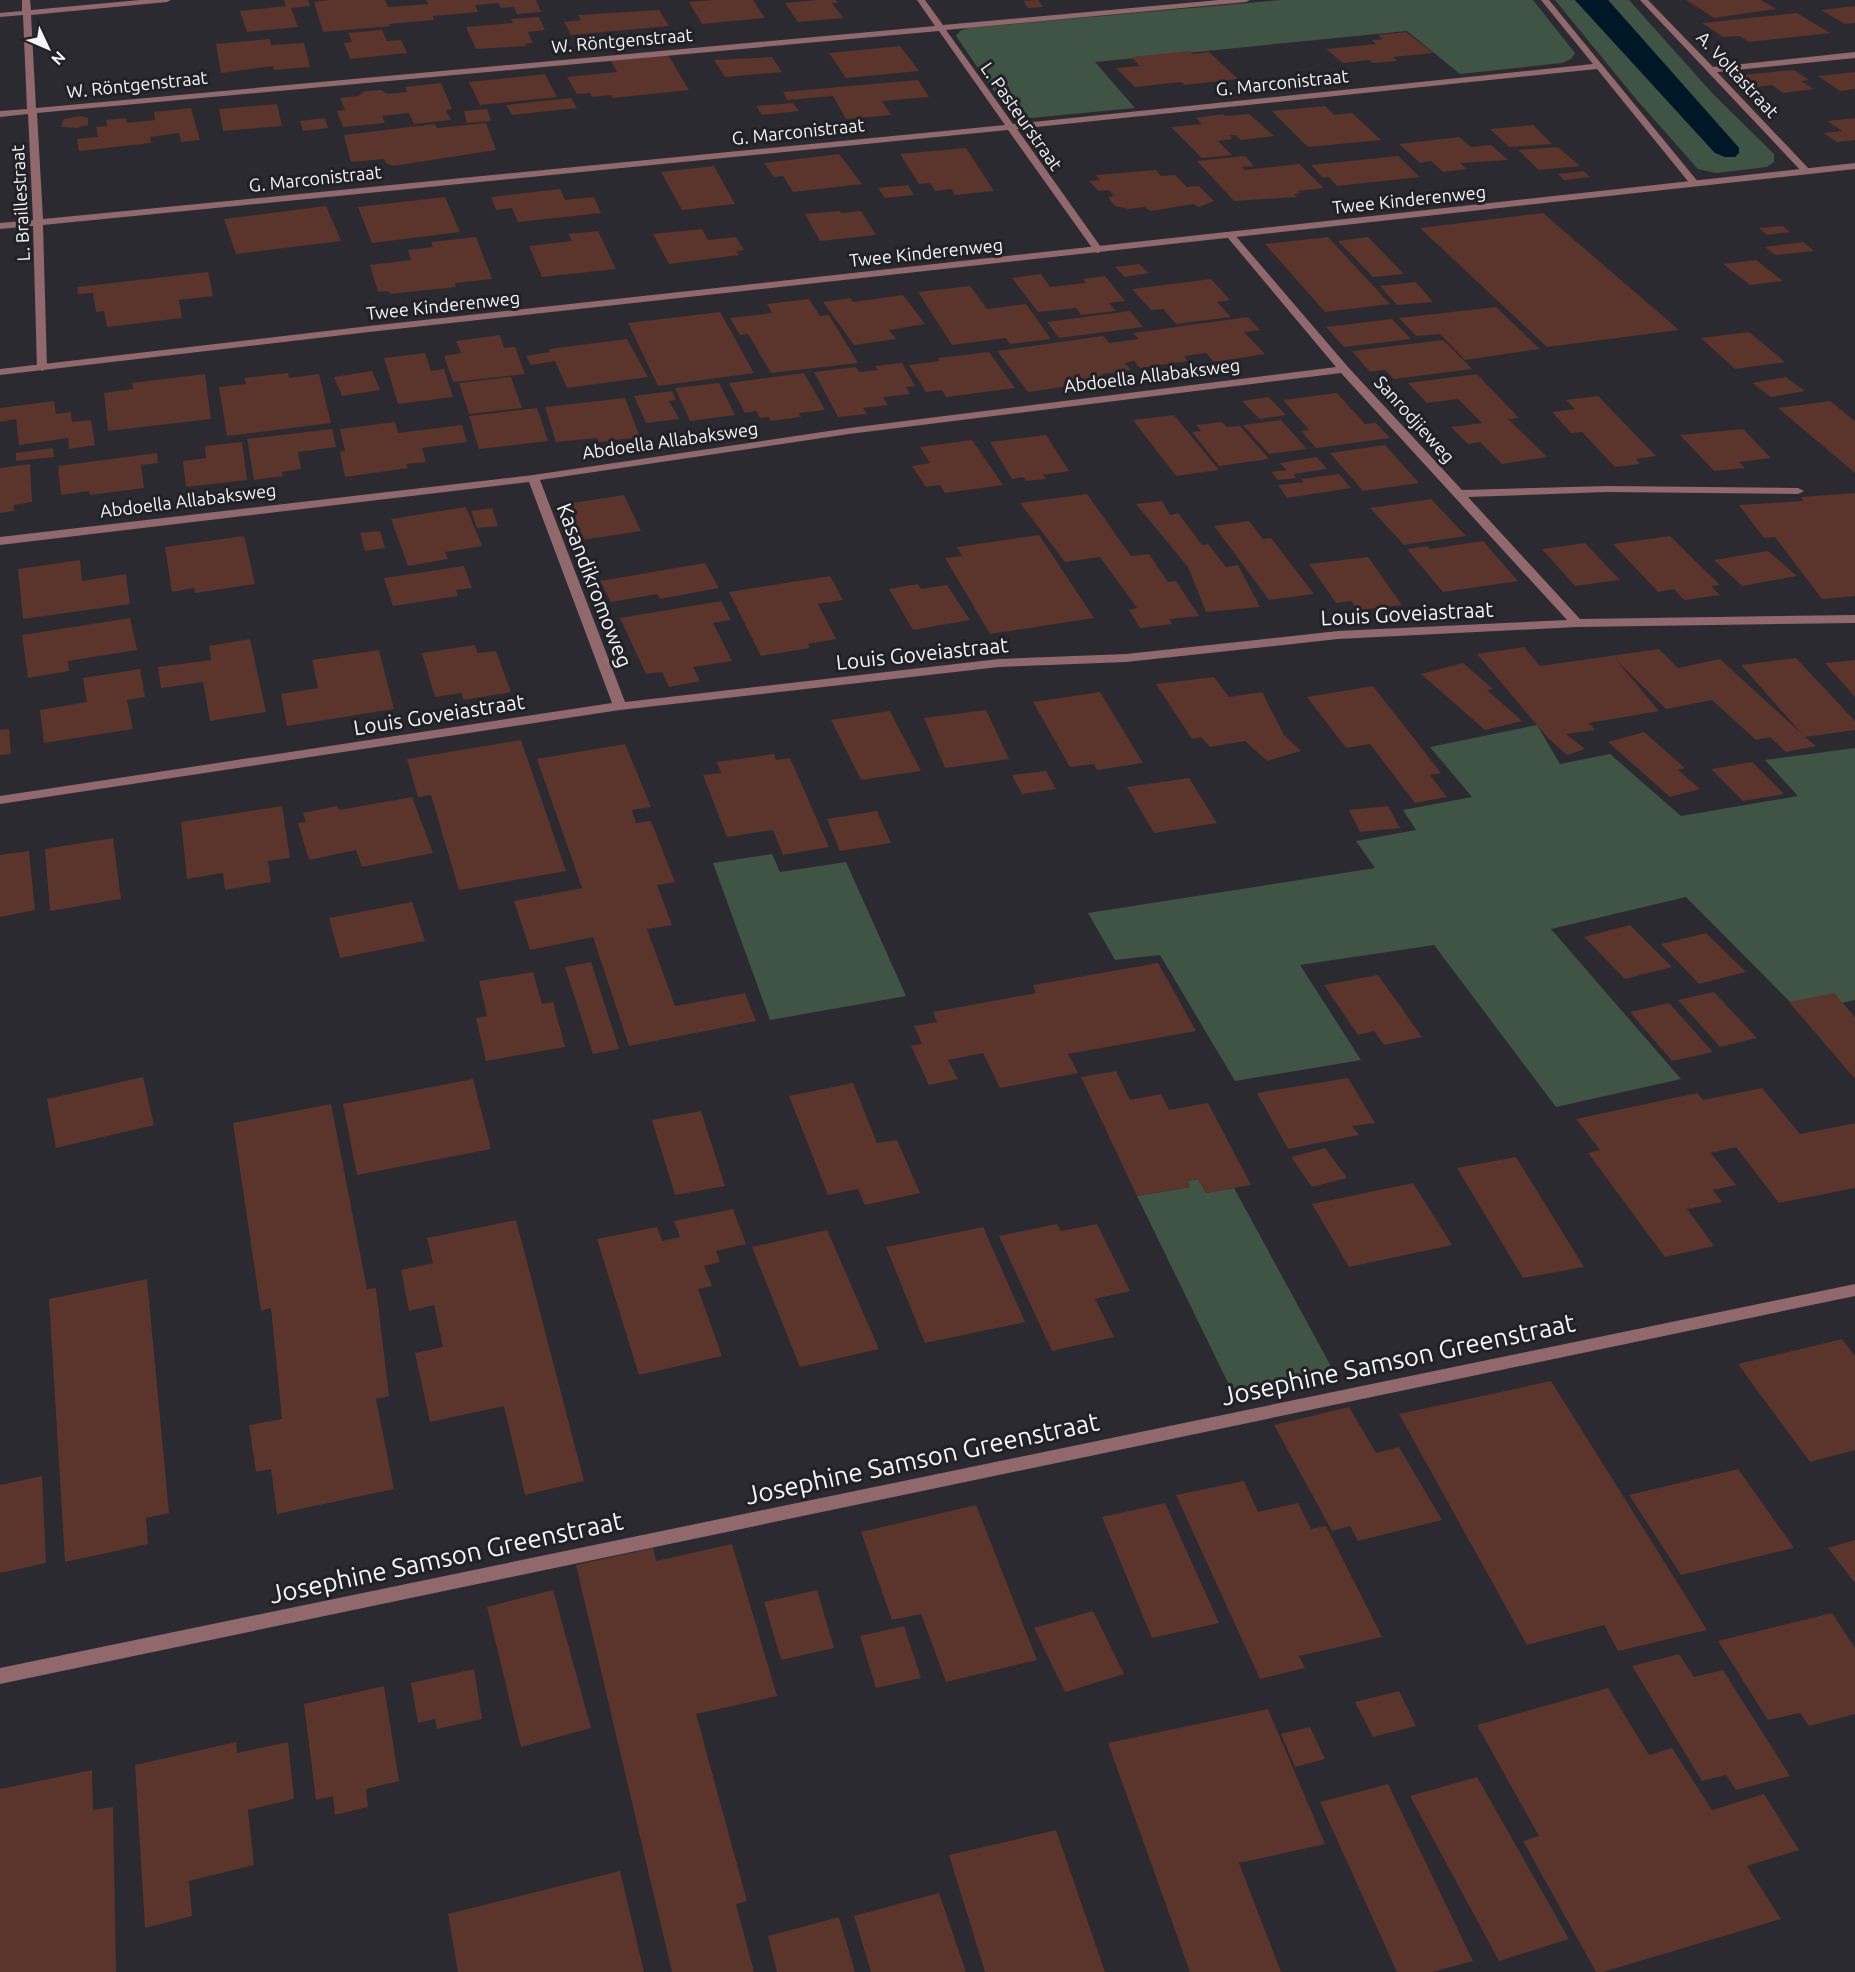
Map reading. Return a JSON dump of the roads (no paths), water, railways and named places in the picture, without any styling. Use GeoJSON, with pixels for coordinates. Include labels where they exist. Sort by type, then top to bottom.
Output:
{"type":"FeatureCollection","features":[{"type":"Feature","properties":{"kind":"street","name":"L. Braillestraat"},"geometry":{"type":"LineString","coordinates":[[27,0],[38,222],[42,368]]}},
{"type":"Feature","properties":{"kind":"street"},"geometry":{"type":"LineString","coordinates":[[0,15],[166,0]]}},
{"type":"Feature","properties":{"kind":"street","name":"L. Pasteurstraat"},"geometry":{"type":"LineString","coordinates":[[921,0],[1098,250]]}},
{"type":"Feature","properties":{"kind":"street","name":"W. Röntgenstraat"},"geometry":{"type":"LineString","coordinates":[[0,114],[1246,0]]}},
{"type":"Feature","properties":{"kind":"street"},"geometry":{"type":"LineString","coordinates":[[1545,0],[1694,183]]}},
{"type":"Feature","properties":{"kind":"street","name":"A. Voltastraat"},"geometry":{"type":"LineString","coordinates":[[1644,0],[1807,172]]}},
{"type":"Feature","properties":{"kind":"street"},"geometry":{"type":"LineString","coordinates":[[1712,70],[1855,55]]}},
{"type":"Feature","properties":{"kind":"street","name":"G. Marconistraat"},"geometry":{"type":"LineString","coordinates":[[0,226],[1009,127],[1599,66]]}},
{"type":"Feature","properties":{"kind":"street","name":"Twee Kinderenweg"},"geometry":{"type":"LineString","coordinates":[[0,372],[1855,166]]}},
{"type":"Feature","properties":{"kind":"street","name":"Sanrodjieweg"},"geometry":{"type":"LineString","coordinates":[[1231,236],[1344,369],[1577,623]]}},
{"type":"Feature","properties":{"kind":"street","name":"Abdoella Allabaksweg"},"geometry":{"type":"LineString","coordinates":[[0,541],[533,478],[849,432],[1344,369]]}},
{"type":"Feature","properties":{"kind":"street","name":"Kasandikromoweg"},"geometry":{"type":"LineString","coordinates":[[533,478],[620,706]]}},
{"type":"Feature","properties":{"kind":"street"},"geometry":{"type":"LineString","coordinates":[[1459,494],[1607,489],[1798,491]]}},
{"type":"Feature","properties":{"kind":"street","name":"Louis Goveiastraat"},"geometry":{"type":"LineString","coordinates":[[0,800],[620,706],[999,663],[1126,658],[1338,635],[1577,623],[1855,619]]}},
{"type":"Feature","properties":{"kind":"street","name":"Josephine Samson Greenstraat"},"geometry":{"type":"LineString","coordinates":[[0,1676],[1855,1290]]}},
{"type":"Feature","properties":{"kind":"water"},"geometry":{"type":"Polygon","coordinates":[[[1575,0],[1608,0],[1739,148],[1739,153],[1735,157],[1725,157],[1715,153],[1575,0]]]}}]}
